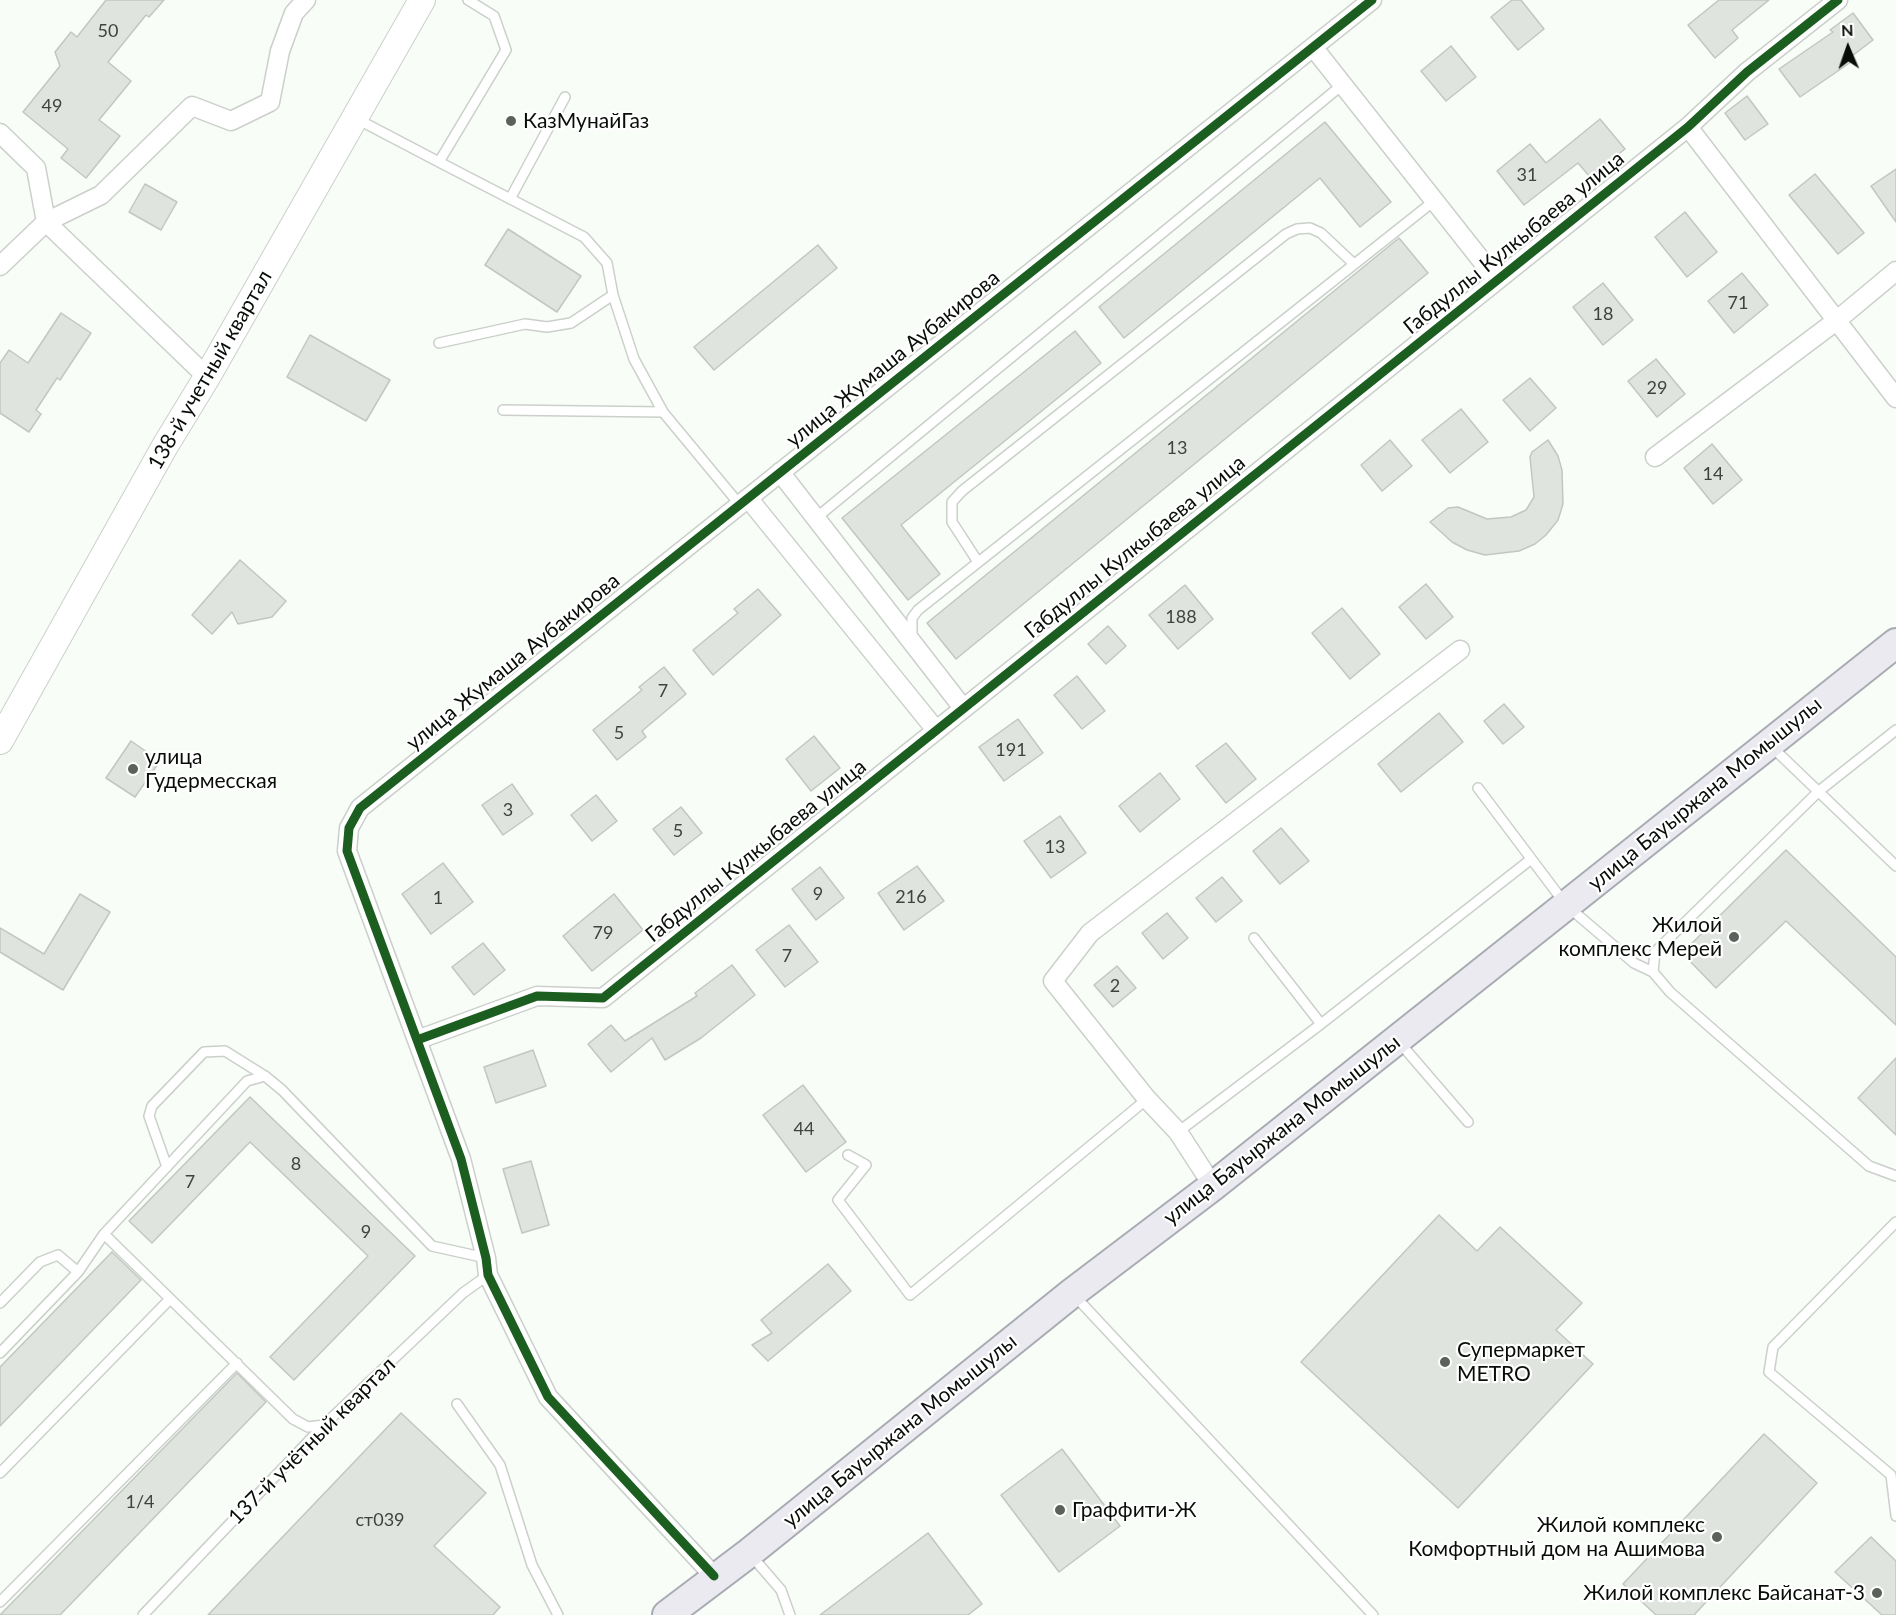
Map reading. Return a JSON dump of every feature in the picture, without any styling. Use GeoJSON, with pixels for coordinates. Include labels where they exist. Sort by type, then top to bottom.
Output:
{"type":"FeatureCollection","features":[{"type":"Feature","properties":{"kind":"main road","name":"138-й учетный квартал"},"geometry":{"type":"LineString","coordinates":[[0,741],[165,446],[207,377],[422,0]]}},
{"type":"Feature","properties":{"kind":"main road","name":"улица Бауыржана Момышулы"},"geometry":{"type":"LineString","coordinates":[[667,1615],[714,1576],[749,1553],[1072,1293],[1213,1186],[1896,643]]}},
{"type":"Feature","properties":{"kind":"street"},"geometry":{"type":"LineString","coordinates":[[0,266],[46,222],[101,195],[192,106],[231,121],[270,102],[280,51],[294,13],[306,0]]}},
{"type":"Feature","properties":{"kind":"street","name":"улица Жумаша Аубакирова"},"geometry":{"type":"LineString","coordinates":[[714,1576],[548,1397],[487,1266],[461,1159],[347,851],[349,828],[360,808],[1372,0]]}},
{"type":"Feature","properties":{"kind":"street","name":"Габдуллы Кулкыбаева улица"},"geometry":{"type":"LineString","coordinates":[[417,1040],[537,996],[603,998],[1688,127],[1748,72],[1838,0]]}},
{"type":"Feature","properties":{"kind":"street"},"geometry":{"type":"LineString","coordinates":[[1313,47],[1497,280]]}},
{"type":"Feature","properties":{"kind":"street"},"geometry":{"type":"LineString","coordinates":[[1688,127],[1896,398]]}},
{"type":"Feature","properties":{"kind":"street"},"geometry":{"type":"LineString","coordinates":[[0,133],[36,168],[46,222],[207,377]]}},
{"type":"Feature","properties":{"kind":"street"},"geometry":{"type":"LineString","coordinates":[[1655,457],[1836,321],[1896,271]]}},
{"type":"Feature","properties":{"kind":"street"},"geometry":{"type":"LineString","coordinates":[[780,472],[963,708]]}},
{"type":"Feature","properties":{"kind":"street"},"geometry":{"type":"LineString","coordinates":[[744,501],[936,730]]}},
{"type":"Feature","properties":{"kind":"street"},"geometry":{"type":"LineString","coordinates":[[1213,1186],[1178,1132],[1147,1099],[1053,981],[1090,933],[1460,650]]}},
{"type":"Feature","properties":{"kind":"lane"},"geometry":{"type":"LineString","coordinates":[[440,162],[506,50],[494,16],[468,0]]}},
{"type":"Feature","properties":{"kind":"lane"},"geometry":{"type":"LineString","coordinates":[[816,518],[1342,85]]}},
{"type":"Feature","properties":{"kind":"lane"},"geometry":{"type":"LineString","coordinates":[[510,199],[565,97]]}},
{"type":"Feature","properties":{"kind":"lane"},"geometry":{"type":"LineString","coordinates":[[355,118],[584,237],[607,263],[613,295],[634,359],[663,412],[744,501]]}},
{"type":"Feature","properties":{"kind":"lane"},"geometry":{"type":"LineString","coordinates":[[912,642],[912,618],[918,610],[1434,201]]}},
{"type":"Feature","properties":{"kind":"lane"},"geometry":{"type":"LineString","coordinates":[[978,562],[952,522],[952,502],[957,496],[1286,234],[1297,229],[1310,228],[1321,233],[1354,264]]}},
{"type":"Feature","properties":{"kind":"lane"},"geometry":{"type":"LineString","coordinates":[[439,343],[525,324],[547,327],[571,323],[613,295]]}},
{"type":"Feature","properties":{"kind":"lane"},"geometry":{"type":"LineString","coordinates":[[503,410],[663,412]]}},
{"type":"Feature","properties":{"kind":"lane"},"geometry":{"type":"LineString","coordinates":[[1653,972],[1656,952],[1819,791],[1896,730]]}},
{"type":"Feature","properties":{"kind":"lane"},"geometry":{"type":"LineString","coordinates":[[1769,743],[1896,866]]}},
{"type":"Feature","properties":{"kind":"lane"},"geometry":{"type":"LineString","coordinates":[[1478,788],[1566,905],[1634,963],[1653,972],[1670,992],[1869,1166],[1894,1178],[1896,1176]]}},
{"type":"Feature","properties":{"kind":"lane"},"geometry":{"type":"LineString","coordinates":[[1178,1132],[1321,1024],[1530,860]]}},
{"type":"Feature","properties":{"kind":"lane"},"geometry":{"type":"LineString","coordinates":[[1254,938],[1321,1024]]}},
{"type":"Feature","properties":{"kind":"lane"},"geometry":{"type":"LineString","coordinates":[[1396,1039],[1468,1122]]}},
{"type":"Feature","properties":{"kind":"lane"},"geometry":{"type":"LineString","coordinates":[[167,1167],[149,1116],[152,1106],[204,1052],[225,1051],[265,1076],[282,1090],[432,1246],[487,1266]]}},
{"type":"Feature","properties":{"kind":"lane"},"geometry":{"type":"LineString","coordinates":[[0,1353],[78,1272],[104,1234],[247,1080],[265,1076]]}},
{"type":"Feature","properties":{"kind":"lane"},"geometry":{"type":"LineString","coordinates":[[848,1155],[866,1165],[838,1200],[910,1295],[1147,1099]]}},
{"type":"Feature","properties":{"kind":"lane"},"geometry":{"type":"LineString","coordinates":[[1896,1222],[1773,1347],[1769,1372],[1894,1473],[1896,1516]]}},
{"type":"Feature","properties":{"kind":"lane"},"geometry":{"type":"LineString","coordinates":[[104,1234],[293,1419],[308,1427],[324,1425]]}},
{"type":"Feature","properties":{"kind":"lane"},"geometry":{"type":"LineString","coordinates":[[0,1304],[40,1262],[58,1255],[78,1272]]}},
{"type":"Feature","properties":{"kind":"lane","name":"137-й учётный квартал"},"geometry":{"type":"LineString","coordinates":[[143,1615],[324,1425],[463,1293],[487,1266]]}},
{"type":"Feature","properties":{"kind":"lane"},"geometry":{"type":"LineString","coordinates":[[1072,1293],[1374,1615]]}},
{"type":"Feature","properties":{"kind":"lane"},"geometry":{"type":"LineString","coordinates":[[0,1473],[171,1299]]}},
{"type":"Feature","properties":{"kind":"lane"},"geometry":{"type":"LineString","coordinates":[[0,1602],[237,1363]]}},
{"type":"Feature","properties":{"kind":"lane"},"geometry":{"type":"LineString","coordinates":[[458,1404],[500,1465],[532,1565],[558,1615]]}},
{"type":"Feature","properties":{"kind":"lane"},"geometry":{"type":"LineString","coordinates":[[749,1553],[781,1590],[790,1615]]}},
{"type":"Feature","properties":{"kind":"building"},"geometry":{"type":"Polygon","coordinates":[[[106,0],[164,0],[149,17],[146,15],[108,62],[131,81],[99,120],[120,136],[86,178],[61,158],[68,149],[23,112],[60,66],[55,52],[71,32],[77,37],[106,0]]]}},
{"type":"Feature","properties":{"kind":"building"},"geometry":{"type":"Polygon","coordinates":[[[1512,0],[1521,0],[1544,29],[1518,50],[1491,17],[1512,0]]]}},
{"type":"Feature","properties":{"kind":"building"},"geometry":{"type":"Polygon","coordinates":[[[1719,0],[1769,0],[1732,30],[1738,38],[1715,58],[1688,25],[1719,0]]]}},
{"type":"Feature","properties":{"kind":"building"},"geometry":{"type":"Polygon","coordinates":[[[1853,13],[1873,40],[1848,59],[1851,62],[1800,97],[1779,69],[1833,32],[1830,30],[1853,13]]]}},
{"type":"Feature","properties":{"kind":"building"},"geometry":{"type":"Polygon","coordinates":[[[1451,46],[1476,77],[1446,101],[1421,71],[1451,46]]]}},
{"type":"Feature","properties":{"kind":"building"},"geometry":{"type":"Polygon","coordinates":[[[1747,96],[1768,124],[1745,140],[1725,113],[1747,96]]]}},
{"type":"Feature","properties":{"kind":"building"},"geometry":{"type":"Polygon","coordinates":[[[1600,119],[1625,149],[1590,177],[1578,163],[1524,205],[1497,171],[1530,144],[1546,163],[1600,119]]]}},
{"type":"Feature","properties":{"kind":"building"},"geometry":{"type":"Polygon","coordinates":[[[1325,122],[1391,202],[1360,227],[1320,178],[1124,338],[1099,307],[1325,122]]]}},
{"type":"Feature","properties":{"kind":"building"},"geometry":{"type":"Polygon","coordinates":[[[1896,169],[1896,222],[1871,186],[1896,169]]]}},
{"type":"Feature","properties":{"kind":"building"},"geometry":{"type":"Polygon","coordinates":[[[1815,174],[1864,233],[1838,254],[1789,195],[1815,174]]]}},
{"type":"Feature","properties":{"kind":"building"},"geometry":{"type":"Polygon","coordinates":[[[145,184],[177,202],[161,230],[129,212],[145,184]]]}},
{"type":"Feature","properties":{"kind":"building"},"geometry":{"type":"Polygon","coordinates":[[[1685,212],[1717,252],[1687,277],[1655,237],[1685,212]]]}},
{"type":"Feature","properties":{"kind":"building"},"geometry":{"type":"Polygon","coordinates":[[[508,229],[581,276],[557,312],[485,265],[508,229]]]}},
{"type":"Feature","properties":{"kind":"building"},"geometry":{"type":"Polygon","coordinates":[[[1399,238],[1428,273],[956,659],[927,623],[1399,238]]]}},
{"type":"Feature","properties":{"kind":"building"},"geometry":{"type":"Polygon","coordinates":[[[818,245],[837,268],[714,370],[694,347],[818,245]]]}},
{"type":"Feature","properties":{"kind":"building"},"geometry":{"type":"Polygon","coordinates":[[[1742,273],[1768,305],[1734,333],[1708,301],[1742,273]]]}},
{"type":"Feature","properties":{"kind":"building"},"geometry":{"type":"Polygon","coordinates":[[[1603,283],[1633,320],[1603,345],[1573,307],[1603,283]]]}},
{"type":"Feature","properties":{"kind":"building"},"geometry":{"type":"Polygon","coordinates":[[[61,313],[91,333],[60,380],[57,378],[36,410],[41,414],[29,432],[0,413],[0,363],[9,350],[28,363],[61,313]]]}},
{"type":"Feature","properties":{"kind":"building"},"geometry":{"type":"Polygon","coordinates":[[[1075,331],[1101,363],[901,525],[940,574],[908,600],[842,518],[1075,331]]]}},
{"type":"Feature","properties":{"kind":"building"},"geometry":{"type":"Polygon","coordinates":[[[310,335],[390,380],[366,421],[287,377],[310,335]]]}},
{"type":"Feature","properties":{"kind":"building"},"geometry":{"type":"Polygon","coordinates":[[[1656,359],[1685,394],[1657,417],[1628,381],[1656,359]]]}},
{"type":"Feature","properties":{"kind":"building"},"geometry":{"type":"Polygon","coordinates":[[[1530,378],[1556,408],[1530,431],[1503,400],[1530,378]]]}},
{"type":"Feature","properties":{"kind":"building"},"geometry":{"type":"Polygon","coordinates":[[[1461,409],[1488,442],[1450,473],[1422,440],[1461,409]]]}},
{"type":"Feature","properties":{"kind":"building"},"geometry":{"type":"Polygon","coordinates":[[[1390,440],[1412,466],[1382,491],[1361,465],[1390,440]]]}},
{"type":"Feature","properties":{"kind":"building"},"geometry":{"type":"Polygon","coordinates":[[[1548,440],[1558,456],[1562,470],[1563,504],[1558,520],[1535,544],[1519,551],[1485,555],[1467,550],[1452,542],[1430,522],[1448,508],[1458,507],[1487,519],[1511,517],[1526,510],[1534,497],[1530,457],[1532,452],[1548,440]]]}},
{"type":"Feature","properties":{"kind":"building"},"geometry":{"type":"Polygon","coordinates":[[[1712,444],[1742,480],[1713,504],[1684,468],[1712,444]]]}},
{"type":"Feature","properties":{"kind":"building"},"geometry":{"type":"Polygon","coordinates":[[[240,560],[286,601],[272,617],[238,624],[232,612],[212,634],[192,615],[240,560]]]}},
{"type":"Feature","properties":{"kind":"building"},"geometry":{"type":"Polygon","coordinates":[[[1426,584],[1453,617],[1426,639],[1399,607],[1426,584]]]}},
{"type":"Feature","properties":{"kind":"building"},"geometry":{"type":"Polygon","coordinates":[[[1185,585],[1213,619],[1178,649],[1149,615],[1185,585]]]}},
{"type":"Feature","properties":{"kind":"building"},"geometry":{"type":"Polygon","coordinates":[[[758,589],[781,615],[713,675],[693,650],[738,613],[734,609],[758,589]]]}},
{"type":"Feature","properties":{"kind":"building"},"geometry":{"type":"Polygon","coordinates":[[[1342,608],[1380,654],[1350,679],[1312,633],[1342,608]]]}},
{"type":"Feature","properties":{"kind":"building"},"geometry":{"type":"Polygon","coordinates":[[[1108,626],[1126,646],[1106,664],[1088,644],[1108,626]]]}},
{"type":"Feature","properties":{"kind":"building"},"geometry":{"type":"Polygon","coordinates":[[[664,667],[686,694],[642,731],[646,737],[617,760],[593,730],[642,690],[639,687],[664,667]]]}},
{"type":"Feature","properties":{"kind":"building"},"geometry":{"type":"Polygon","coordinates":[[[1077,676],[1105,711],[1082,729],[1054,695],[1077,676]]]}},
{"type":"Feature","properties":{"kind":"building"},"geometry":{"type":"Polygon","coordinates":[[[1504,704],[1524,727],[1503,744],[1484,721],[1504,704]]]}},
{"type":"Feature","properties":{"kind":"building"},"geometry":{"type":"Polygon","coordinates":[[[1439,713],[1463,742],[1401,792],[1378,764],[1439,713]]]}},
{"type":"Feature","properties":{"kind":"building"},"geometry":{"type":"Polygon","coordinates":[[[1018,719],[1043,753],[1004,781],[979,747],[1018,719]]]}},
{"type":"Feature","properties":{"kind":"building"},"geometry":{"type":"Polygon","coordinates":[[[814,736],[840,768],[811,791],[786,759],[814,736]]]}},
{"type":"Feature","properties":{"kind":"building","name":"улица Гудермесская"},"geometry":{"type":"Polygon","coordinates":[[[131,741],[160,761],[135,797],[106,778],[131,741]]]}},
{"type":"Feature","properties":{"kind":"building"},"geometry":{"type":"Polygon","coordinates":[[[1226,743],[1256,779],[1226,803],[1196,766],[1226,743]]]}},
{"type":"Feature","properties":{"kind":"building"},"geometry":{"type":"Polygon","coordinates":[[[1160,773],[1180,799],[1140,832],[1119,806],[1160,773]]]}},
{"type":"Feature","properties":{"kind":"building"},"geometry":{"type":"Polygon","coordinates":[[[512,784],[533,814],[503,835],[482,805],[512,784]]]}},
{"type":"Feature","properties":{"kind":"building"},"geometry":{"type":"Polygon","coordinates":[[[596,795],[617,821],[592,841],[571,815],[596,795]]]}},
{"type":"Feature","properties":{"kind":"building"},"geometry":{"type":"Polygon","coordinates":[[[681,807],[702,833],[674,855],[653,829],[681,807]]]}},
{"type":"Feature","properties":{"kind":"building"},"geometry":{"type":"Polygon","coordinates":[[[1060,816],[1086,853],[1051,878],[1024,841],[1060,816]]]}},
{"type":"Feature","properties":{"kind":"building"},"geometry":{"type":"Polygon","coordinates":[[[1281,828],[1309,861],[1280,884],[1253,851],[1281,828]]]}},
{"type":"Feature","properties":{"kind":"building","name":"Жилой комплекс Мерей"},"geometry":{"type":"Polygon","coordinates":[[[1786,850],[1896,957],[1896,1025],[1786,921],[1716,988],[1682,953],[1786,850]]]}},
{"type":"Feature","properties":{"kind":"building"},"geometry":{"type":"Polygon","coordinates":[[[443,863],[473,902],[431,934],[402,894],[443,863]]]}},
{"type":"Feature","properties":{"kind":"building"},"geometry":{"type":"Polygon","coordinates":[[[917,866],[944,901],[904,930],[878,893],[917,866]]]}},
{"type":"Feature","properties":{"kind":"building"},"geometry":{"type":"Polygon","coordinates":[[[820,867],[844,898],[816,920],[792,889],[820,867]]]}},
{"type":"Feature","properties":{"kind":"building"},"geometry":{"type":"Polygon","coordinates":[[[1222,877],[1242,901],[1216,922],[1196,898],[1222,877]]]}},
{"type":"Feature","properties":{"kind":"building"},"geometry":{"type":"Polygon","coordinates":[[[80,894],[110,912],[63,990],[0,952],[0,928],[44,954],[80,894]]]}},
{"type":"Feature","properties":{"kind":"building"},"geometry":{"type":"Polygon","coordinates":[[[614,894],[643,930],[592,971],[563,936],[614,894]]]}},
{"type":"Feature","properties":{"kind":"building"},"geometry":{"type":"Polygon","coordinates":[[[1167,913],[1188,938],[1163,959],[1142,933],[1167,913]]]}},
{"type":"Feature","properties":{"kind":"building"},"geometry":{"type":"Polygon","coordinates":[[[789,925],[818,962],[785,987],[756,950],[789,925]]]}},
{"type":"Feature","properties":{"kind":"building"},"geometry":{"type":"Polygon","coordinates":[[[483,943],[505,970],[474,995],[452,967],[483,943]]]}},
{"type":"Feature","properties":{"kind":"building"},"geometry":{"type":"Polygon","coordinates":[[[732,965],[755,995],[701,1038],[665,1060],[652,1038],[611,1072],[588,1044],[611,1025],[625,1041],[697,996],[695,993],[732,965]]]}},
{"type":"Feature","properties":{"kind":"building"},"geometry":{"type":"Polygon","coordinates":[[[1117,966],[1136,988],[1113,1007],[1094,985],[1117,966]]]}},
{"type":"Feature","properties":{"kind":"building"},"geometry":{"type":"Polygon","coordinates":[[[533,1050],[546,1086],[496,1103],[484,1067],[533,1050]]]}},
{"type":"Feature","properties":{"kind":"building"},"geometry":{"type":"Polygon","coordinates":[[[1896,1058],[1896,1135],[1858,1098],[1896,1058]]]}},
{"type":"Feature","properties":{"kind":"building"},"geometry":{"type":"Polygon","coordinates":[[[803,1085],[846,1142],[806,1172],[763,1115],[803,1085]]]}},
{"type":"Feature","properties":{"kind":"building"},"geometry":{"type":"Polygon","coordinates":[[[250,1097],[415,1256],[294,1380],[270,1357],[368,1256],[250,1142],[152,1243],[129,1221],[250,1097]]]}},
{"type":"Feature","properties":{"kind":"building"},"geometry":{"type":"Polygon","coordinates":[[[531,1161],[549,1225],[522,1233],[503,1169],[531,1161]]]}},
{"type":"Feature","properties":{"kind":"building"},"geometry":{"type":"Polygon","coordinates":[[[1439,1215],[1477,1251],[1500,1227],[1582,1303],[1556,1330],[1593,1364],[1458,1508],[1301,1362],[1439,1215]]]}},
{"type":"Feature","properties":{"kind":"building"},"geometry":{"type":"Polygon","coordinates":[[[112,1252],[141,1280],[0,1426],[0,1367],[112,1252]]]}},
{"type":"Feature","properties":{"kind":"building"},"geometry":{"type":"Polygon","coordinates":[[[828,1264],[851,1291],[768,1361],[752,1345],[772,1333],[761,1320],[828,1264]]]}},
{"type":"Feature","properties":{"kind":"building"},"geometry":{"type":"Polygon","coordinates":[[[237,1373],[266,1402],[60,1615],[0,1615],[237,1373]]]}},
{"type":"Feature","properties":{"kind":"building"},"geometry":{"type":"Polygon","coordinates":[[[401,1413],[486,1493],[434,1546],[500,1607],[493,1615],[208,1615],[401,1413]]]}},
{"type":"Feature","properties":{"kind":"building","name":"Жилой комплекс Комфортный дом на Ашимова"},"geometry":{"type":"Polygon","coordinates":[[[1764,1434],[1817,1483],[1694,1615],[1656,1615],[1623,1584],[1764,1434]]]}},
{"type":"Feature","properties":{"kind":"building"},"geometry":{"type":"Polygon","coordinates":[[[1062,1449],[1120,1526],[1059,1572],[1001,1495],[1062,1449]]]}},
{"type":"Feature","properties":{"kind":"building"},"geometry":{"type":"Polygon","coordinates":[[[928,1533],[982,1604],[968,1615],[820,1615],[928,1533]]]}},
{"type":"Feature","properties":{"kind":"building","name":"Жилой комплекс Байсанат-3"},"geometry":{"type":"Polygon","coordinates":[[[1871,1537],[1896,1561],[1896,1615],[1882,1615],[1835,1572],[1871,1537]]]}},
{"type":"Feature","properties":{"kind":"cycle path"},"geometry":{"type":"LineString","coordinates":[[714,1576],[548,1397],[488,1275],[486,1258],[461,1159],[347,851],[349,828],[360,808],[1372,0]]}},
{"type":"Feature","properties":{"kind":"cycle path"},"geometry":{"type":"LineString","coordinates":[[417,1040],[537,996],[603,998],[1688,127],[1747,72],[1838,0]]}},
{"type":"Feature","properties":{"kind":"place","name":"КазМунайГаз"},"geometry":{"type":"Point","coordinates":[511,121]}},
{"type":"Feature","properties":{"kind":"place","name":"улица Гудермесская"},"geometry":{"type":"Point","coordinates":[133,769]}},
{"type":"Feature","properties":{"kind":"place","name":"Жилой комплекс Мерей"},"geometry":{"type":"Point","coordinates":[1734,937]}},
{"type":"Feature","properties":{"kind":"place","name":"Супермаркет METRO"},"geometry":{"type":"Point","coordinates":[1445,1362]}},
{"type":"Feature","properties":{"kind":"place","name":"Граффити-Ж"},"geometry":{"type":"Point","coordinates":[1060,1510]}},
{"type":"Feature","properties":{"kind":"place","name":"Жилой комплекс Комфортный дом на Ашимова"},"geometry":{"type":"Point","coordinates":[1717,1537]}},
{"type":"Feature","properties":{"kind":"place","name":"Жилой комплекс Байсанат-3"},"geometry":{"type":"Point","coordinates":[1877,1593]}}]}
